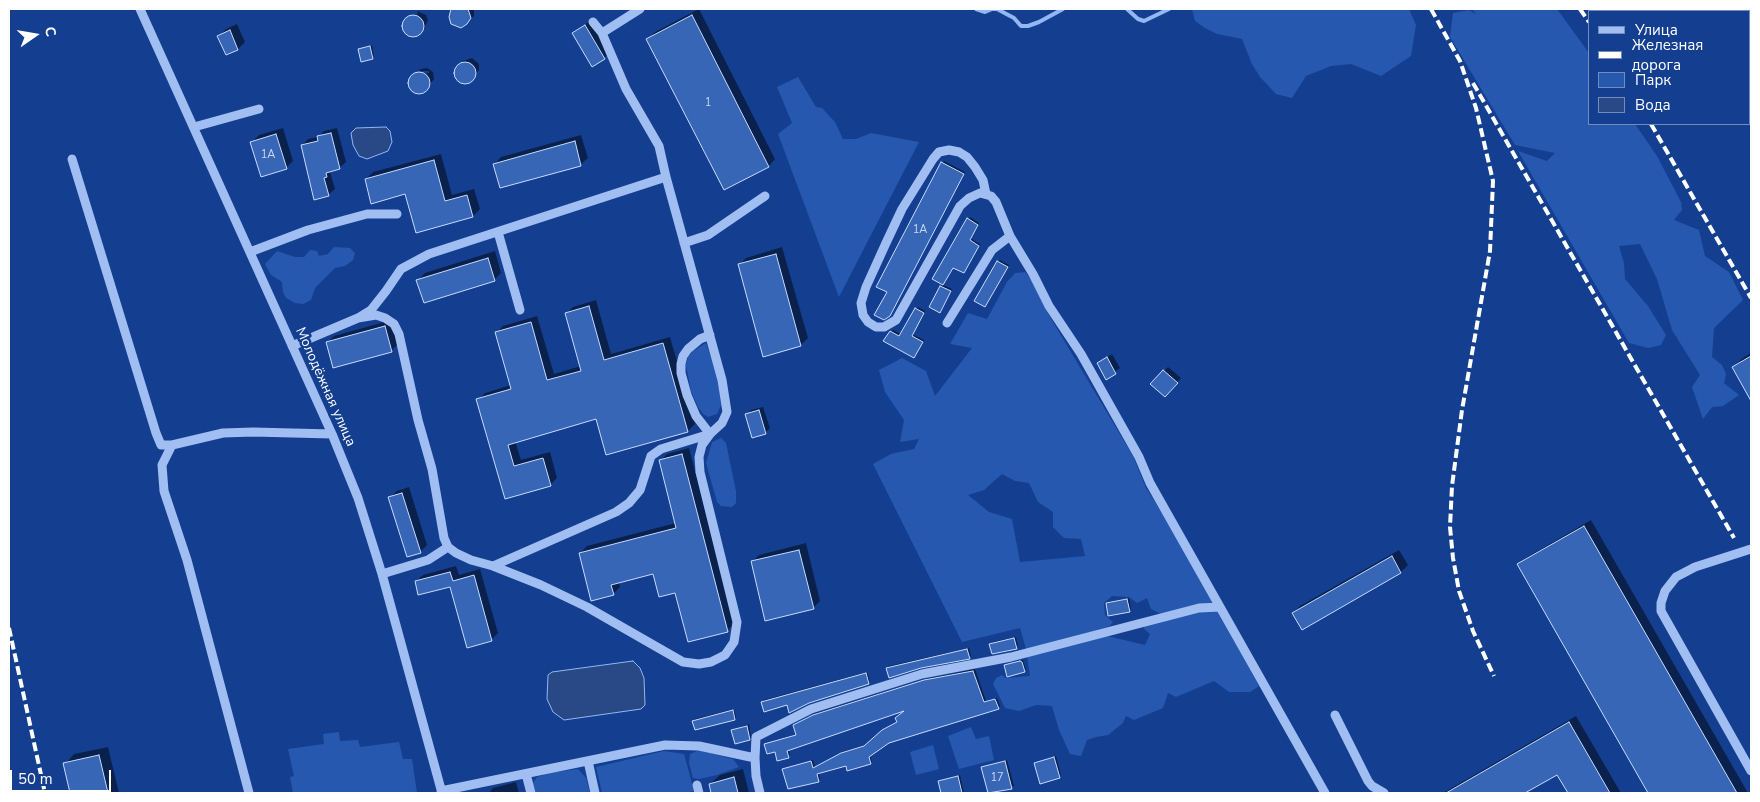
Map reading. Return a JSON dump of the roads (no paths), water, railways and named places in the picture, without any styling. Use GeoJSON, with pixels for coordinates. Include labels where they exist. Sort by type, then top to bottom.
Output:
{"type":"FeatureCollection","features":[{"type":"Feature","properties":{"kind":"street","name":"Молодёжная улица"},"geometry":{"type":"LineString","coordinates":[[140,9],[332,434],[358,498],[382,574],[442,792]]}},
{"type":"Feature","properties":{"kind":"street"},"geometry":{"type":"LineString","coordinates":[[602,33],[640,9]]}},
{"type":"Feature","properties":{"kind":"street"},"geometry":{"type":"LineString","coordinates":[[358,318],[376,315],[385,318],[394,324],[399,334],[418,420],[432,469],[444,538],[448,547],[471,560],[494,566],[541,585],[587,607],[683,662],[699,664],[711,662],[725,655],[734,642],[738,622],[700,472],[699,457],[702,444],[722,423],[727,412],[722,380],[659,146],[626,90],[602,33],[594,22]]}},
{"type":"Feature","properties":{"kind":"street"},"geometry":{"type":"LineString","coordinates":[[194,127],[259,109]]}},
{"type":"Feature","properties":{"kind":"street"},"geometry":{"type":"LineString","coordinates":[[986,194],[983,180],[976,167],[967,157],[959,152],[949,150],[939,152],[902,209],[866,287],[861,303],[863,314],[868,322],[876,326],[884,327],[896,320],[960,206],[974,194],[986,194],[996,202],[1010,236],[1033,274],[1048,306],[1081,354],[1139,457],[1150,483],[1325,793]]}},
{"type":"Feature","properties":{"kind":"street"},"geometry":{"type":"LineString","coordinates":[[72,159],[156,434],[161,445],[172,445],[223,433],[332,434]]}},
{"type":"Feature","properties":{"kind":"street"},"geometry":{"type":"LineString","coordinates":[[292,346],[358,318],[371,310],[401,268],[429,254],[666,177]]}},
{"type":"Feature","properties":{"kind":"street"},"geometry":{"type":"LineString","coordinates":[[684,243],[708,236],[765,196]]}},
{"type":"Feature","properties":{"kind":"street"},"geometry":{"type":"LineString","coordinates":[[250,252],[308,230],[367,214],[397,214]]}},
{"type":"Feature","properties":{"kind":"street"},"geometry":{"type":"LineString","coordinates":[[498,232],[520,310]]}},
{"type":"Feature","properties":{"kind":"street"},"geometry":{"type":"LineString","coordinates":[[947,323],[992,250],[1010,236]]}},
{"type":"Feature","properties":{"kind":"street"},"geometry":{"type":"LineString","coordinates":[[710,335],[700,339],[688,349],[683,356],[681,364],[681,373],[687,395],[696,416],[710,434]]}},
{"type":"Feature","properties":{"kind":"street"},"geometry":{"type":"LineString","coordinates":[[494,566],[616,512],[629,503],[640,490],[651,456],[661,449],[710,434]]}},
{"type":"Feature","properties":{"kind":"street"},"geometry":{"type":"LineString","coordinates":[[172,445],[162,465],[164,491],[187,560],[249,793]]}},
{"type":"Feature","properties":{"kind":"street"},"geometry":{"type":"LineString","coordinates":[[382,574],[428,560],[448,547]]}},
{"type":"Feature","properties":{"kind":"street"},"geometry":{"type":"LineString","coordinates":[[1751,549],[1695,567],[1676,577],[1665,590],[1661,603],[1661,611],[1751,771]]}},
{"type":"Feature","properties":{"kind":"street"},"geometry":{"type":"LineString","coordinates":[[760,793],[756,776],[756,737],[811,709],[922,674],[1011,657],[1199,608],[1220,607]]}},
{"type":"Feature","properties":{"kind":"street"},"geometry":{"type":"LineString","coordinates":[[1335,715],[1368,780],[1372,786],[1384,793]]}},
{"type":"Feature","properties":{"kind":"street"},"geometry":{"type":"LineString","coordinates":[[442,792],[665,746],[699,746],[755,758]]}},
{"type":"Feature","properties":{"kind":"street"},"geometry":{"type":"LineString","coordinates":[[588,761],[596,793]]}},
{"type":"Feature","properties":{"kind":"street"},"geometry":{"type":"LineString","coordinates":[[526,774],[531,793]]}},
{"type":"Feature","properties":{"kind":"water"},"geometry":{"type":"Polygon","coordinates":[[[386,127],[390,131],[392,142],[388,151],[367,159],[359,156],[353,145],[351,133],[356,128],[386,127]]]}},
{"type":"Feature","properties":{"kind":"water"},"geometry":{"type":"Polygon","coordinates":[[[633,661],[640,668],[644,678],[645,705],[641,709],[564,720],[553,712],[547,699],[548,675],[552,672],[633,661]]]}},
{"type":"Feature","properties":{"kind":"waterway"},"geometry":{"type":"LineString","coordinates":[[976,9],[985,12],[997,9],[1014,18],[1021,26],[1028,26],[1039,22],[1063,9]]}},
{"type":"Feature","properties":{"kind":"waterway"},"geometry":{"type":"LineString","coordinates":[[1127,9],[1138,19],[1144,21],[1169,9]]}},
{"type":"Feature","properties":{"kind":"railway"},"geometry":{"type":"LineString","coordinates":[[1431,9],[1460,61],[1476,108],[1493,181],[1490,251],[1462,410],[1452,486],[1450,527],[1459,591],[1473,631],[1494,676]]}},
{"type":"Feature","properties":{"kind":"railway"},"geometry":{"type":"LineString","coordinates":[[1580,9],[1588,21]]}},
{"type":"Feature","properties":{"kind":"railway"},"geometry":{"type":"LineString","coordinates":[[1473,83],[1734,538]]}},
{"type":"Feature","properties":{"kind":"railway"},"geometry":{"type":"LineString","coordinates":[[1652,125],[1751,298]]}},
{"type":"Feature","properties":{"kind":"railway"},"geometry":{"type":"LineString","coordinates":[[9,628],[45,793]]}}]}
